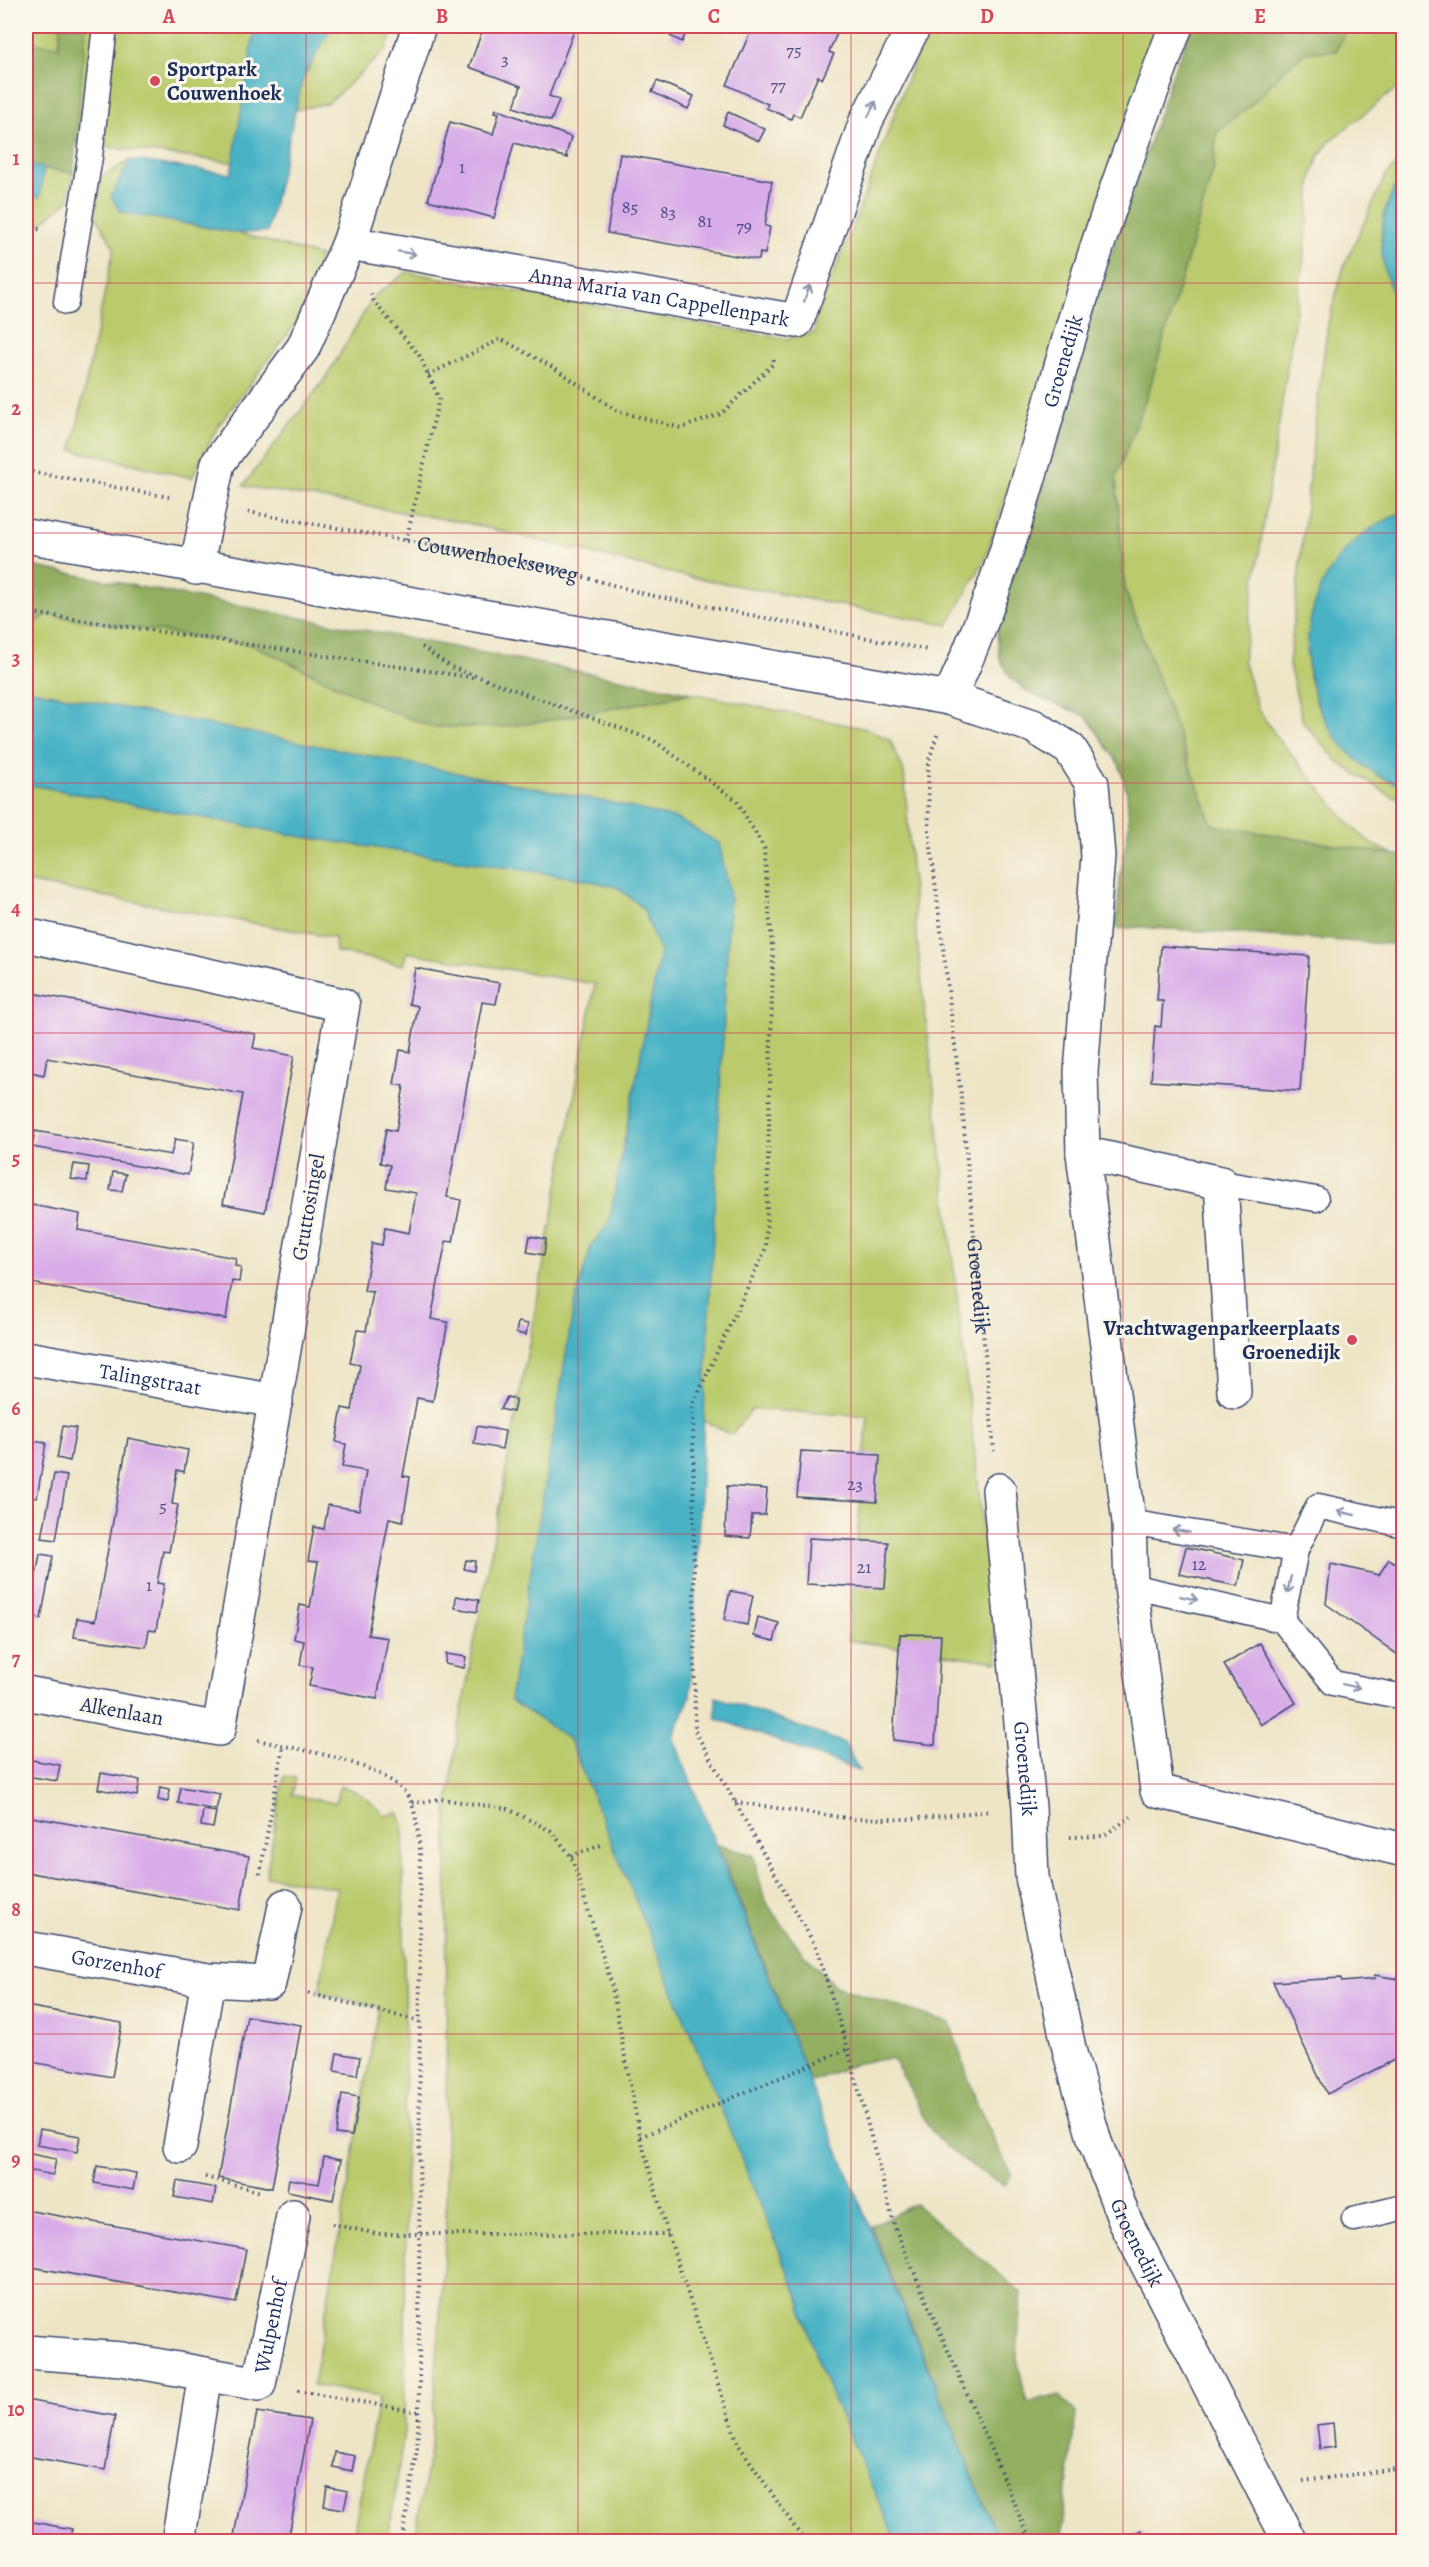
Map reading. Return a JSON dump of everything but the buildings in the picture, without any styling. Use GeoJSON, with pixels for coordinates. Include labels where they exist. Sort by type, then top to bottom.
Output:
{"type":"FeatureCollection","features":[{"type":"Feature","properties":{"kind":"street"},"geometry":{"type":"LineString","coordinates":[[196,568],[218,464],[303,348],[349,243],[418,26]]}},
{"type":"Feature","properties":{"kind":"street","name":"Anna Maria van Cappellenpark"},"geometry":{"type":"LineString","coordinates":[[349,243],[797,321],[866,121],[914,26]]}},
{"type":"Feature","properties":{"kind":"street","name":"Groenedijk"},"geometry":{"type":"LineString","coordinates":[[949,698],[966,661],[1002,565],[1083,290],[1176,26]]}},
{"type":"Feature","properties":{"kind":"street"},"geometry":{"type":"LineString","coordinates":[[26,536],[196,568],[949,698],[1033,726],[1070,749],[1092,784],[1098,856],[1081,1072],[1083,1152],[1129,1522],[1131,1586],[1157,1791],[1404,1850]]}},
{"type":"Feature","properties":{"kind":"street","name":"Gruttosingel"},"geometry":{"type":"LineString","coordinates":[[26,934],[343,1005],[219,1729]]}},
{"type":"Feature","properties":{"kind":"street"},"geometry":{"type":"LineString","coordinates":[[1083,1152],[1221,1183],[1234,1392]]}},
{"type":"Feature","properties":{"kind":"street","name":"Talingstraat"},"geometry":{"type":"LineString","coordinates":[[26,1358],[276,1401]]}},
{"type":"Feature","properties":{"kind":"street","name":"Groenedijk"},"geometry":{"type":"LineString","coordinates":[[999,1490],[1029,1807],[1032,1877],[1067,2041],[1095,2142],[1125,2221],[1290,2541]]}},
{"type":"Feature","properties":{"kind":"street","name":"Alkenlaan"},"geometry":{"type":"LineString","coordinates":[[26,1693],[219,1729]]}},
{"type":"Feature","properties":{"kind":"street"},"geometry":{"type":"LineString","coordinates":[[270,1983],[285,1906]]}},
{"type":"Feature","properties":{"kind":"street","name":"Gorzenhof"},"geometry":{"type":"LineString","coordinates":[[26,1948],[208,1980],[270,1983]]}},
{"type":"Feature","properties":{"kind":"street"},"geometry":{"type":"LineString","coordinates":[[180,2146],[208,1980]]}},
{"type":"Feature","properties":{"kind":"street","name":"Wulpenhof"},"geometry":{"type":"LineString","coordinates":[[26,2352],[123,2359],[259,2384],[293,2216]]}},
{"type":"Feature","properties":{"kind":"street"},"geometry":{"type":"LineString","coordinates":[[178,2541],[206,2374]]}},
{"type":"Feature","properties":{"kind":"lane"},"geometry":{"type":"LineString","coordinates":[[66,302],[90,157],[105,26]]}},
{"type":"Feature","properties":{"kind":"lane"},"geometry":{"type":"LineString","coordinates":[[1221,1183],[1316,1199]]}},
{"type":"Feature","properties":{"kind":"lane"},"geometry":{"type":"LineString","coordinates":[[1282,1620],[1296,1550],[1318,1506],[1404,1525]]}},
{"type":"Feature","properties":{"kind":"lane"},"geometry":{"type":"LineString","coordinates":[[1129,1522],[1296,1550]]}},
{"type":"Feature","properties":{"kind":"lane"},"geometry":{"type":"LineString","coordinates":[[1131,1586],[1282,1620],[1334,1683],[1404,1697]]}},
{"type":"Feature","properties":{"kind":"lane"},"geometry":{"type":"LineString","coordinates":[[1354,2219],[1404,2207]]}},
{"type":"Feature","properties":{"kind":"path"},"geometry":{"type":"LineString","coordinates":[[400,252],[390,278],[367,285],[374,302],[419,355],[439,398],[406,541]]}},
{"type":"Feature","properties":{"kind":"path"},"geometry":{"type":"LineString","coordinates":[[428,375],[501,339],[556,369],[617,411],[681,428],[721,414],[773,364],[781,318]]}},
{"type":"Feature","properties":{"kind":"path","name":"Couwenhoekseweg"},"geometry":{"type":"LineString","coordinates":[[26,471],[540,565],[649,595],[916,647],[966,661]]}},
{"type":"Feature","properties":{"kind":"path"},"geometry":{"type":"LineString","coordinates":[[415,604],[411,629],[423,648],[451,667],[653,740],[737,801],[764,848],[773,957],[766,1248],[693,1404],[695,1731],[816,1947],[848,2049],[895,2228],[1031,2541]]}},
{"type":"Feature","properties":{"kind":"path"},"geometry":{"type":"LineString","coordinates":[[26,612],[483,679]]}},
{"type":"Feature","properties":{"kind":"path","name":"Groenedijk"},"geometry":{"type":"LineString","coordinates":[[949,698],[928,762],[929,831],[961,1096],[999,1490]]}},
{"type":"Feature","properties":{"kind":"path"},"geometry":{"type":"LineString","coordinates":[[219,1729],[352,1761],[390,1780],[411,1803],[420,1850],[419,2412],[417,2449],[402,2541]]}},
{"type":"Feature","properties":{"kind":"path"},"geometry":{"type":"LineString","coordinates":[[283,1746],[260,1873],[285,1906]]}},
{"type":"Feature","properties":{"kind":"path"},"geometry":{"type":"LineString","coordinates":[[1032,1877],[1070,1837],[1103,1836],[1124,1823],[1157,1791]]}},
{"type":"Feature","properties":{"kind":"path"},"geometry":{"type":"LineString","coordinates":[[411,1803],[441,1799],[508,1809],[552,1831],[571,1856],[611,1982],[640,2137],[668,2234],[738,2444],[805,2541]]}},
{"type":"Feature","properties":{"kind":"path"},"geometry":{"type":"LineString","coordinates":[[735,1802],[854,1819],[912,1819],[1029,1807]]}},
{"type":"Feature","properties":{"kind":"path"},"geometry":{"type":"LineString","coordinates":[[571,1856],[604,1844]]}},
{"type":"Feature","properties":{"kind":"path"},"geometry":{"type":"LineString","coordinates":[[270,1983],[419,2021]]}},
{"type":"Feature","properties":{"kind":"path"},"geometry":{"type":"LineString","coordinates":[[640,2137],[848,2049]]}},
{"type":"Feature","properties":{"kind":"path"},"geometry":{"type":"LineString","coordinates":[[180,2146],[195,2175],[262,2193],[293,2216],[377,2234],[668,2234]]}},
{"type":"Feature","properties":{"kind":"path"},"geometry":{"type":"LineString","coordinates":[[259,2384],[419,2412]]}},
{"type":"Feature","properties":{"kind":"path"},"geometry":{"type":"LineString","coordinates":[[1260,2486],[1404,2468]]}},
{"type":"Feature","properties":{"kind":"green space","name":"Sportpark Couwenhoek"},"geometry":{"type":"Polygon","coordinates":[[[26,26],[317,26],[236,163],[26,137],[26,26]]]}},
{"type":"Feature","properties":{"kind":"green space"},"geometry":{"type":"Polygon","coordinates":[[[61,26],[86,26],[73,173],[26,165],[26,42],[59,46],[61,26]]]}},
{"type":"Feature","properties":{"kind":"green space"},"geometry":{"type":"Polygon","coordinates":[[[332,26],[396,26],[385,51],[328,103],[295,110],[303,78],[332,26]]]}},
{"type":"Feature","properties":{"kind":"green space"},"geometry":{"type":"Polygon","coordinates":[[[927,26],[1165,26],[985,559],[948,625],[680,575],[463,522],[243,486],[327,376],[374,296],[407,272],[785,339],[815,333],[816,316],[858,213],[927,26]]]}},
{"type":"Feature","properties":{"kind":"green space"},"geometry":{"type":"Polygon","coordinates":[[[1193,26],[1347,26],[1347,29],[1336,51],[1306,52],[1281,73],[1251,105],[1216,133],[1214,167],[1149,390],[1116,477],[1125,590],[1212,825],[1403,856],[1403,945],[1141,927],[1116,929],[1120,878],[1129,826],[1127,792],[1119,764],[1086,716],[1029,693],[1010,677],[1000,659],[996,624],[1058,441],[1086,329],[1175,67],[1193,26]]]}},
{"type":"Feature","properties":{"kind":"green space"},"geometry":{"type":"Polygon","coordinates":[[[1347,26],[1403,26],[1403,83],[1329,142],[1319,156],[1312,176],[1305,250],[1243,661],[1259,711],[1277,737],[1351,826],[1372,844],[1395,855],[1212,825],[1125,590],[1116,477],[1149,390],[1214,167],[1216,133],[1251,105],[1281,73],[1306,52],[1336,51],[1347,26]]]}},
{"type":"Feature","properties":{"kind":"green space"},"geometry":{"type":"Polygon","coordinates":[[[1403,158],[1403,173],[1385,210],[1381,240],[1387,277],[1403,308],[1403,513],[1392,517],[1307,650],[1309,677],[1317,704],[1392,782],[1403,786],[1403,798],[1391,796],[1340,764],[1303,722],[1289,665],[1328,323],[1344,266],[1385,177],[1403,158]]]}},
{"type":"Feature","properties":{"kind":"green space"},"geometry":{"type":"Polygon","coordinates":[[[130,160],[111,197],[121,212],[238,233],[320,256],[303,314],[218,426],[192,478],[72,450],[114,248],[94,213],[102,177],[130,160]]]}},
{"type":"Feature","properties":{"kind":"green space"},"geometry":{"type":"Polygon","coordinates":[[[44,168],[73,173],[68,201],[39,225],[26,223],[26,195],[40,197],[44,168]]]}},
{"type":"Feature","properties":{"kind":"green space"},"geometry":{"type":"Polygon","coordinates":[[[26,565],[692,693],[545,721],[501,727],[433,727],[390,711],[253,645],[47,615],[26,629],[26,565]]]}},
{"type":"Feature","properties":{"kind":"green space"},"geometry":{"type":"Polygon","coordinates":[[[47,615],[253,645],[390,711],[433,727],[501,727],[545,721],[692,693],[867,729],[890,740],[904,771],[915,921],[998,1662],[848,1640],[868,1416],[752,1409],[731,1435],[703,1420],[730,895],[719,843],[617,804],[26,689],[26,629],[47,615]]]}},
{"type":"Feature","properties":{"kind":"green space"},"geometry":{"type":"Polygon","coordinates":[[[26,784],[304,837],[578,878],[617,887],[643,908],[660,953],[609,1223],[591,1246],[510,1700],[568,1738],[800,2301],[819,2367],[896,2541],[414,2541],[431,2445],[446,2227],[447,1810],[459,1726],[595,984],[407,952],[403,965],[336,952],[335,938],[26,882],[26,784]]]}},
{"type":"Feature","properties":{"kind":"green space"},"geometry":{"type":"Polygon","coordinates":[[[284,1776],[296,1778],[292,1795],[335,1803],[340,1786],[365,1797],[385,1816],[398,1812],[403,1825],[406,2230],[404,2432],[388,2541],[352,2541],[379,2397],[313,2385],[379,2007],[319,1993],[337,1888],[266,1876],[284,1776]]]}},
{"type":"Feature","properties":{"kind":"green space"},"geometry":{"type":"Polygon","coordinates":[[[718,1845],[753,1855],[765,1901],[802,1952],[835,1986],[950,2023],[977,2104],[1011,2175],[1005,2186],[964,2160],[935,2135],[891,2058],[858,2063],[810,2082],[718,1845]]]}},
{"type":"Feature","properties":{"kind":"green space"},"geometry":{"type":"Polygon","coordinates":[[[915,2204],[1021,2292],[1017,2358],[1027,2403],[1045,2397],[1060,2396],[1076,2413],[1062,2530],[1063,2541],[999,2541],[871,2226],[915,2204]]]}},
{"type":"Feature","properties":{"kind":"water"},"geometry":{"type":"Polygon","coordinates":[[[255,26],[332,26],[303,78],[267,232],[238,233],[121,212],[111,197],[130,160],[231,174],[255,26]]]}},
{"type":"Feature","properties":{"kind":"water"},"geometry":{"type":"Polygon","coordinates":[[[26,165],[44,168],[40,197],[26,195],[26,165]]]}},
{"type":"Feature","properties":{"kind":"water"},"geometry":{"type":"Polygon","coordinates":[[[1403,173],[1403,308],[1393,293],[1387,276],[1382,241],[1387,205],[1403,173]]]}},
{"type":"Feature","properties":{"kind":"water"},"geometry":{"type":"Polygon","coordinates":[[[1403,513],[1403,786],[1361,763],[1332,731],[1314,692],[1308,650],[1314,608],[1332,568],[1361,536],[1403,513]]]}},
{"type":"Feature","properties":{"kind":"water"},"geometry":{"type":"Polygon","coordinates":[[[26,689],[617,804],[677,819],[719,843],[730,895],[690,1697],[673,1737],[810,2082],[999,2541],[896,2541],[819,2367],[800,2301],[568,1738],[510,1700],[574,1305],[591,1246],[609,1223],[660,953],[643,908],[617,887],[578,878],[304,837],[26,784],[26,689]]]}},
{"type":"Feature","properties":{"kind":"water"},"geometry":{"type":"Polygon","coordinates":[[[716,1697],[845,1743],[859,1771],[716,1718],[716,1697]]]}},
{"type":"Feature","properties":{"kind":"place","name":"Sportpark Couwenhoek"},"geometry":{"type":"Point","coordinates":[155,81]}},
{"type":"Feature","properties":{"kind":"place","name":"Vrachtwagenparkeerplaats Groenedijk"},"geometry":{"type":"Point","coordinates":[1352,1340]}}]}
